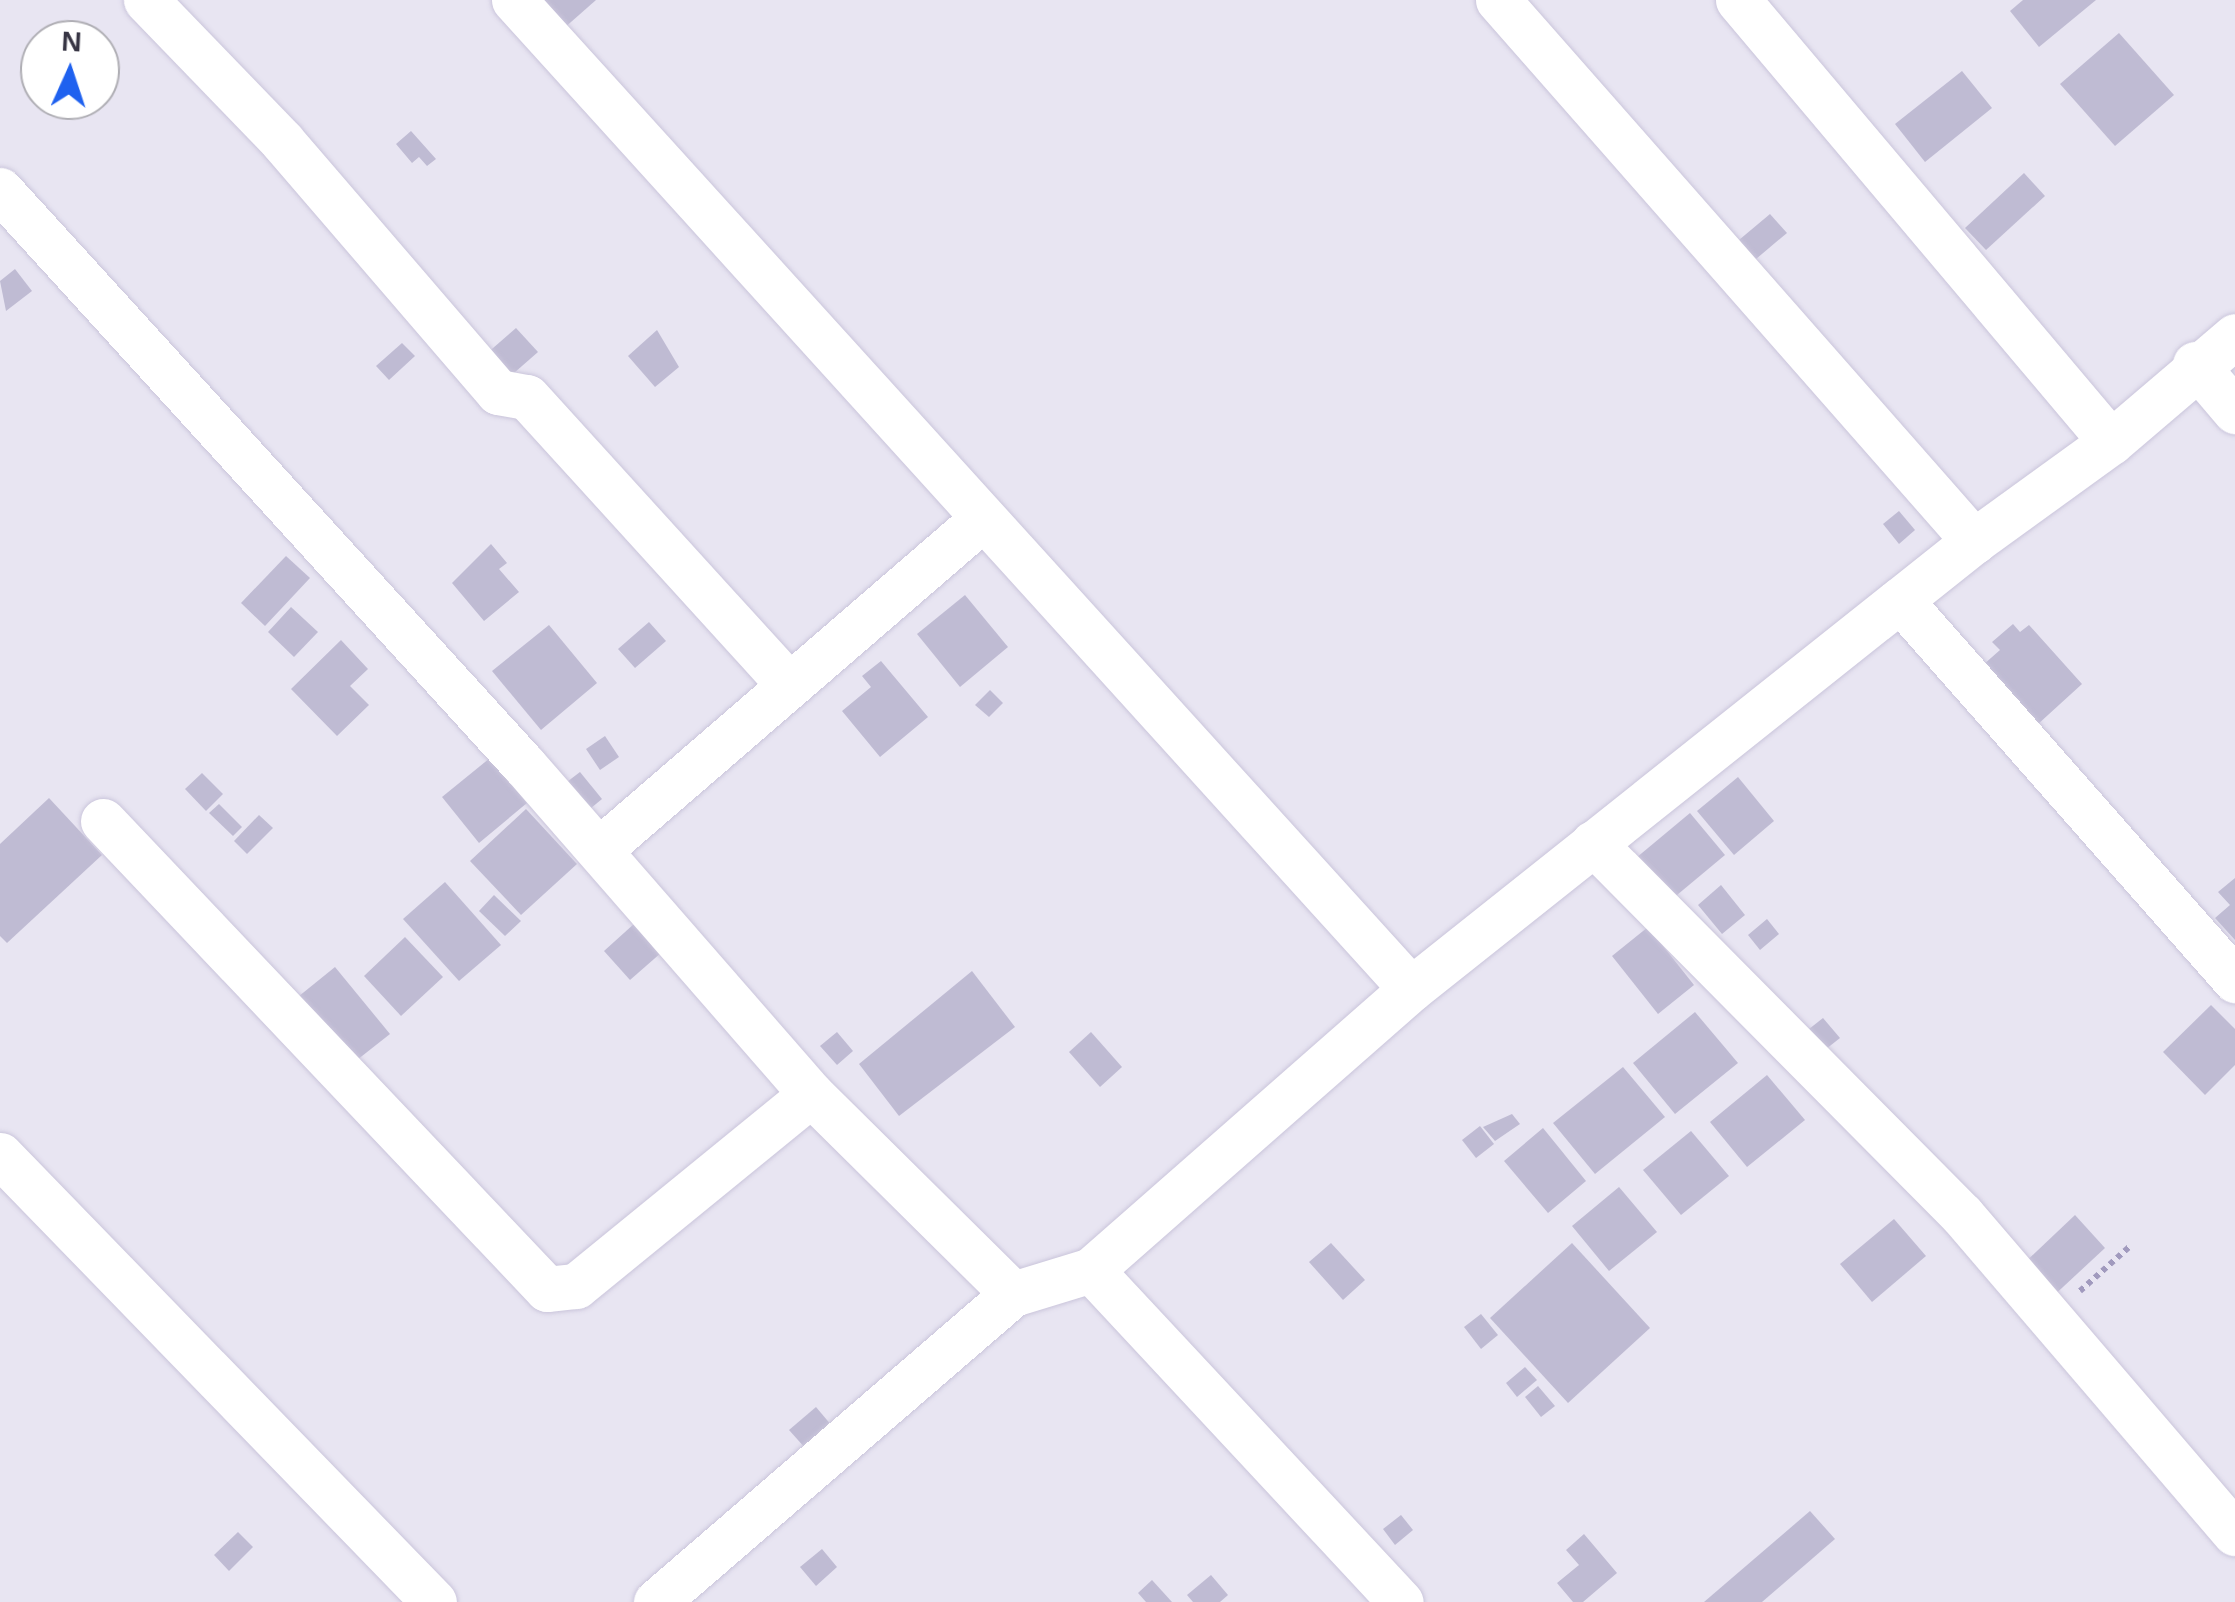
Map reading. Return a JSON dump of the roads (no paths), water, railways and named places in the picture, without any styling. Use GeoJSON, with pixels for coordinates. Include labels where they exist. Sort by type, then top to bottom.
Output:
{"type":"FeatureCollection","features":[{"type":"Feature","properties":{"kind":"street"},"geometry":{"type":"LineString","coordinates":[[146,0],[282,142],[498,392],[527,397],[787,682]]}},
{"type":"Feature","properties":{"kind":"street"},"geometry":{"type":"LineString","coordinates":[[514,0],[981,520],[1411,990]]}},
{"type":"Feature","properties":{"kind":"street"},"geometry":{"type":"LineString","coordinates":[[1498,0],[1974,541]]}},
{"type":"Feature","properties":{"kind":"street"},"geometry":{"type":"LineString","coordinates":[[1738,0],[2110,442]]}},
{"type":"Feature","properties":{"kind":"street"},"geometry":{"type":"LineString","coordinates":[[0,190],[599,850],[811,1094],[1013,1294]]}},
{"type":"Feature","properties":{"kind":"street"},"geometry":{"type":"LineString","coordinates":[[656,1602],[1013,1294],[1091,1270],[1411,990],[1974,541],[2110,442],[2195,364],[2235,336]]}},
{"type":"Feature","properties":{"kind":"street"},"geometry":{"type":"LineString","coordinates":[[2195,364],[2235,411]]}},
{"type":"Feature","properties":{"kind":"street"},"geometry":{"type":"LineString","coordinates":[[599,850],[787,682],[981,520]]}},
{"type":"Feature","properties":{"kind":"street"},"geometry":{"type":"LineString","coordinates":[[1900,600],[2235,980]]}},
{"type":"Feature","properties":{"kind":"street"},"geometry":{"type":"LineString","coordinates":[[103,820],[547,1289],[576,1286],[811,1094]]}},
{"type":"Feature","properties":{"kind":"street"},"geometry":{"type":"LineString","coordinates":[[1593,842],[1962,1214],[2235,1533]]}},
{"type":"Feature","properties":{"kind":"street"},"geometry":{"type":"LineString","coordinates":[[0,1155],[434,1602]]}},
{"type":"Feature","properties":{"kind":"street"},"geometry":{"type":"LineString","coordinates":[[1091,1270],[1401,1602]]}}]}
